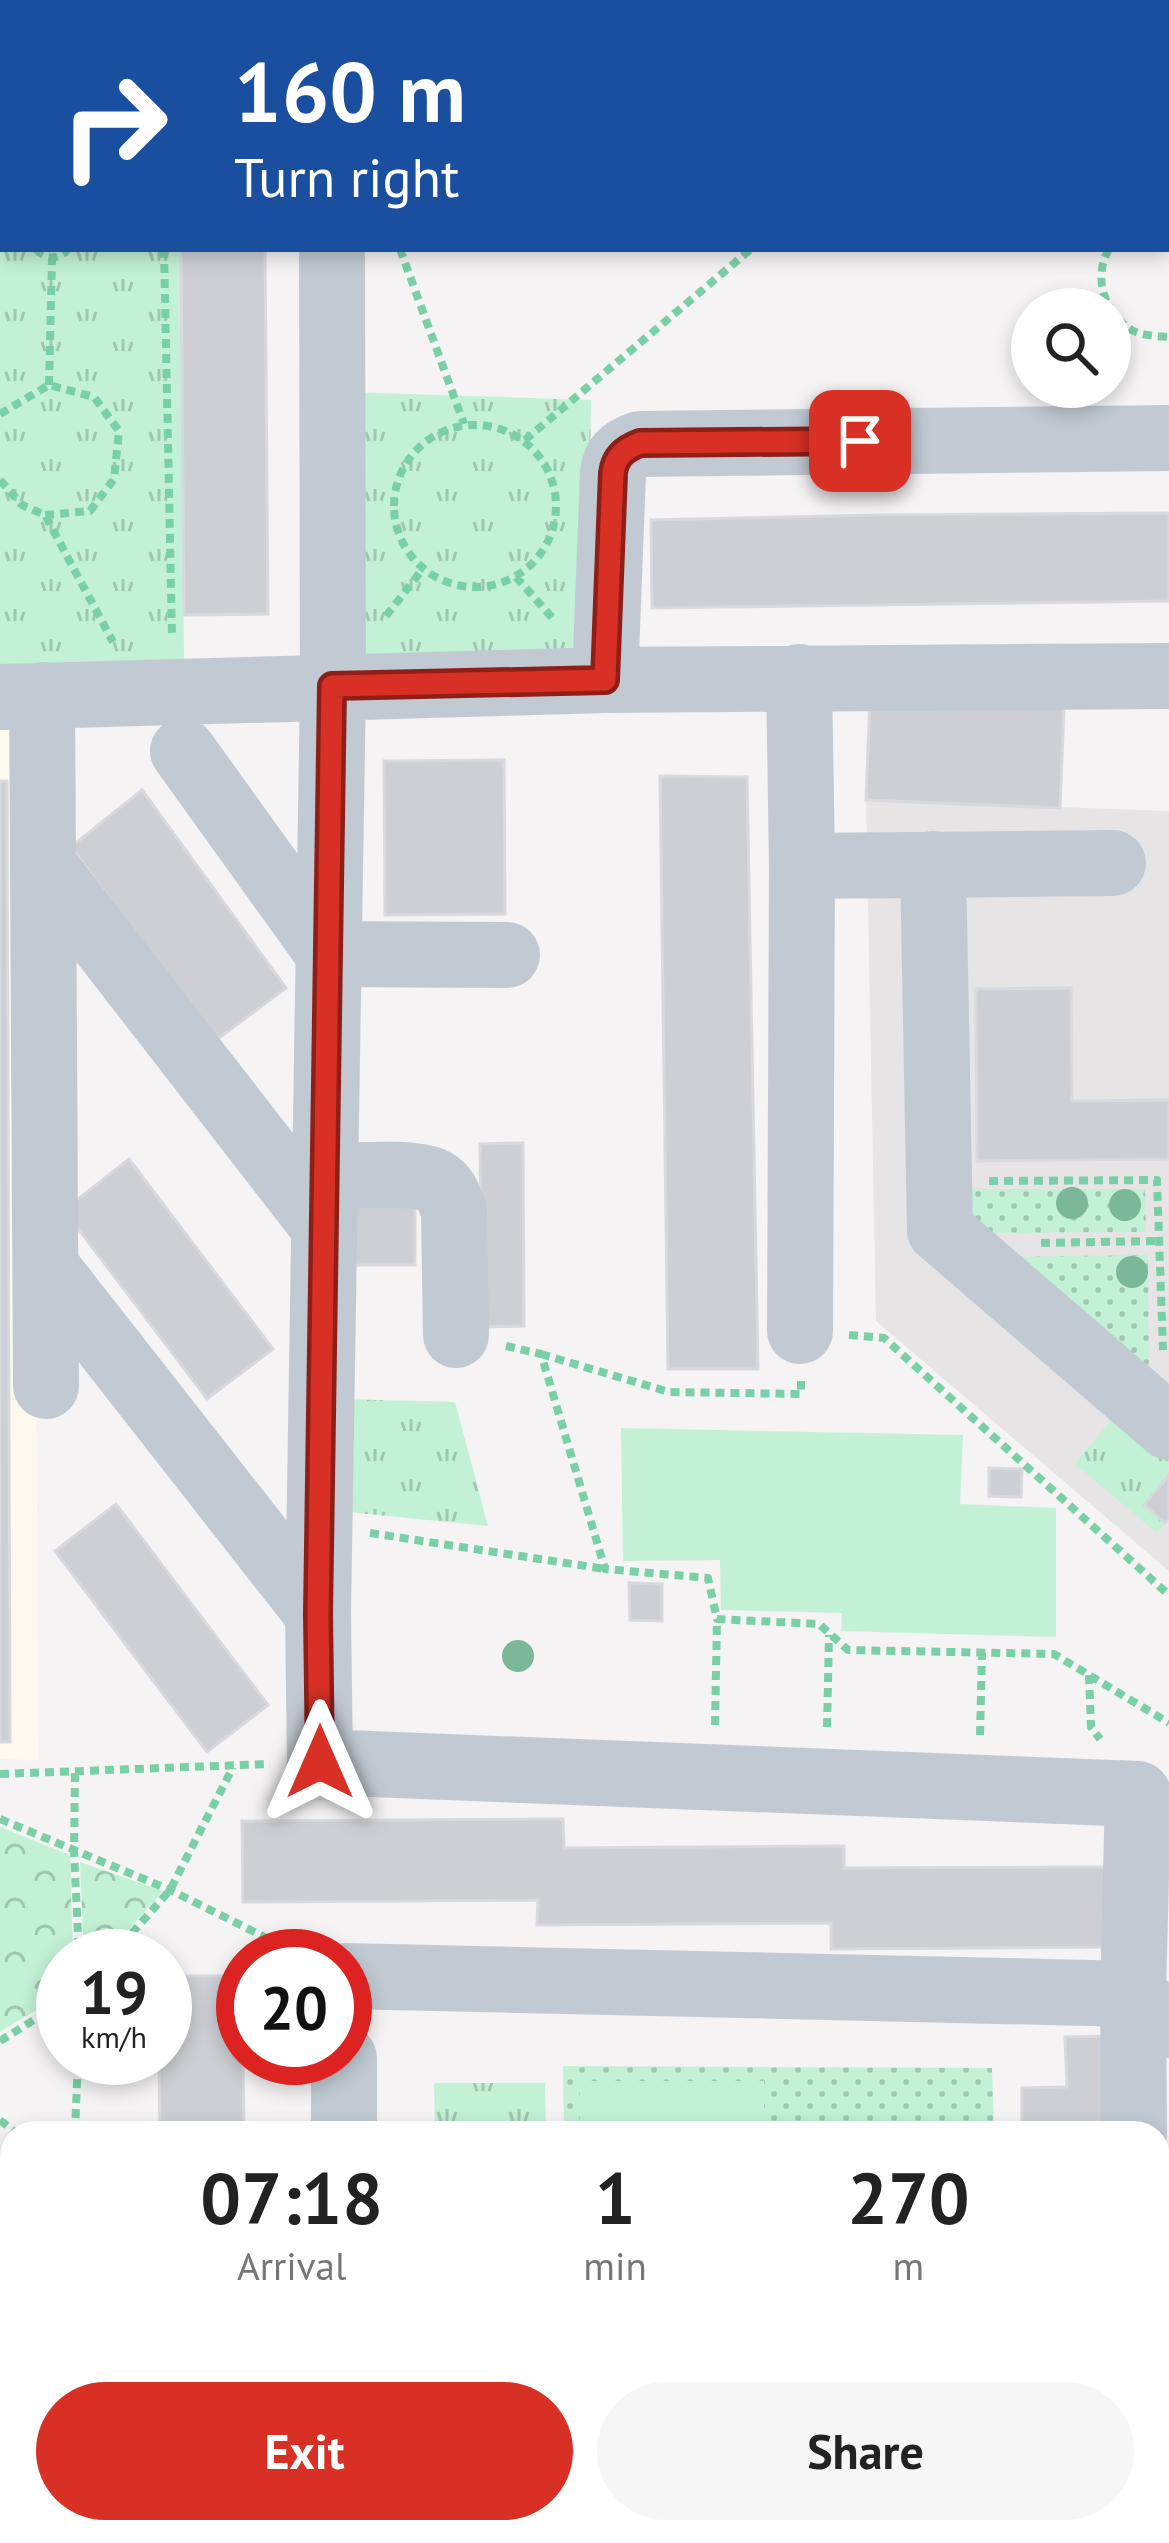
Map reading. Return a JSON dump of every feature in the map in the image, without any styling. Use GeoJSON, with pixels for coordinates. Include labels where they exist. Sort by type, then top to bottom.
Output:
{"type":"FeatureCollection","features":[{"type":"Feature","properties":{"kind":"lane"},"geometry":{"type":"LineString","coordinates":[[332,252],[320,1762],[1138,1794],[1151,2011],[1136,2121]]}},
{"type":"Feature","properties":{"kind":"lane"},"geometry":{"type":"LineString","coordinates":[[605,680],[613,473],[615,462],[640,443],[1169,438]]}},
{"type":"Feature","properties":{"kind":"lane"},"geometry":{"type":"LineString","coordinates":[[46,1386],[43,865],[21,696],[605,680],[1169,676]]}},
{"type":"Feature","properties":{"kind":"lane"},"geometry":{"type":"LineString","coordinates":[[799,677],[800,1331]]}},
{"type":"Feature","properties":{"kind":"lane"},"geometry":{"type":"LineString","coordinates":[[183,751],[329,954]]}},
{"type":"Feature","properties":{"kind":"lane"},"geometry":{"type":"LineString","coordinates":[[802,866],[1113,863]]}},
{"type":"Feature","properties":{"kind":"lane"},"geometry":{"type":"LineString","coordinates":[[43,865],[325,1201]]}},
{"type":"Feature","properties":{"kind":"lane"},"geometry":{"type":"LineString","coordinates":[[933,865],[940,1230],[1167,1426]]}},
{"type":"Feature","properties":{"kind":"lane"},"geometry":{"type":"LineString","coordinates":[[329,954],[507,955]]}},
{"type":"Feature","properties":{"kind":"lane"},"geometry":{"type":"LineString","coordinates":[[325,1201],[417,1176],[434,1180],[446,1192],[454,1210],[456,1335]]}},
{"type":"Feature","properties":{"kind":"lane"},"geometry":{"type":"LineString","coordinates":[[46,1267],[318,1614]]}},
{"type":"Feature","properties":{"kind":"lane"},"geometry":{"type":"LineString","coordinates":[[372,1977],[1151,2011]]}},
{"type":"Feature","properties":{"kind":"lane"},"geometry":{"type":"LineString","coordinates":[[344,2085],[344,2121]]}},
{"type":"Feature","properties":{"kind":"path"},"geometry":{"type":"LineString","coordinates":[[40,252],[52,258],[65,252]]}},
{"type":"Feature","properties":{"kind":"path"},"geometry":{"type":"LineString","coordinates":[[164,252],[172,648]]}},
{"type":"Feature","properties":{"kind":"path"},"geometry":{"type":"LineString","coordinates":[[401,252],[464,424]]}},
{"type":"Feature","properties":{"kind":"path"},"geometry":{"type":"LineString","coordinates":[[524,440],[748,252]]}},
{"type":"Feature","properties":{"kind":"path"},"geometry":{"type":"LineString","coordinates":[[1106,252],[1100,265],[1105,304],[1133,332],[1169,337]]}},
{"type":"Feature","properties":{"kind":"path"},"geometry":{"type":"LineString","coordinates":[[49,385],[52,258]]}},
{"type":"Feature","properties":{"kind":"path"},"geometry":{"type":"LineString","coordinates":[[0,414],[49,385],[94,397],[119,431],[114,478],[90,511],[45,515],[22,505],[0,480]]}},
{"type":"Feature","properties":{"kind":"path"},"geometry":{"type":"LineString","coordinates":[[464,424],[496,426],[524,440],[546,464],[556,495],[555,527],[540,556],[516,577],[486,588],[453,586],[425,572],[404,548],[393,517],[395,485],[409,456],[434,434],[464,424]]}},
{"type":"Feature","properties":{"kind":"path"},"geometry":{"type":"LineString","coordinates":[[45,515],[118,652]]}},
{"type":"Feature","properties":{"kind":"path"},"geometry":{"type":"LineString","coordinates":[[939,1181],[1157,1180],[1167,1426]]}},
{"type":"Feature","properties":{"kind":"path"},"geometry":{"type":"LineString","coordinates":[[955,1244],[1160,1241]]}},
{"type":"Feature","properties":{"kind":"path"},"geometry":{"type":"LineString","coordinates":[[456,1335],[541,1354],[669,1392],[801,1394],[800,1331],[884,1338],[1169,1595]]}},
{"type":"Feature","properties":{"kind":"path"},"geometry":{"type":"LineString","coordinates":[[541,1354],[605,1569]]}},
{"type":"Feature","properties":{"kind":"path"},"geometry":{"type":"LineString","coordinates":[[320,1526],[605,1569],[709,1578],[717,1619],[714,1777]]}},
{"type":"Feature","properties":{"kind":"path"},"geometry":{"type":"LineString","coordinates":[[717,1619],[819,1624],[848,1650],[1054,1654],[1169,1723]]}},
{"type":"Feature","properties":{"kind":"path"},"geometry":{"type":"LineString","coordinates":[[825,1781],[829,1633]]}},
{"type":"Feature","properties":{"kind":"path"},"geometry":{"type":"LineString","coordinates":[[979,1787],[982,1653]]}},
{"type":"Feature","properties":{"kind":"path"},"geometry":{"type":"LineString","coordinates":[[0,1774],[320,1762]]}},
{"type":"Feature","properties":{"kind":"path"},"geometry":{"type":"LineString","coordinates":[[136,1929],[170,1890],[234,1765]]}},
{"type":"Feature","properties":{"kind":"path"},"geometry":{"type":"LineString","coordinates":[[75,1773],[78,1929]]}},
{"type":"Feature","properties":{"kind":"path"},"geometry":{"type":"LineString","coordinates":[[0,1819],[170,1890],[248,1929]]}},
{"type":"Feature","properties":{"kind":"path"},"geometry":{"type":"LineString","coordinates":[[0,2041],[36,2019]]}},
{"type":"Feature","properties":{"kind":"path"},"geometry":{"type":"LineString","coordinates":[[75,2121],[77,2085]]}},
{"type":"Feature","properties":{"kind":"shaded area"},"geometry":{"type":"Polygon","coordinates":[[[0,688],[34,688],[38,1760],[0,1759],[0,688]]]}},
{"type":"Feature","properties":{"kind":"shaded area"},"geometry":{"type":"Polygon","coordinates":[[[866,800],[1169,811],[1169,1571],[876,1321],[866,800]]]}},
{"type":"Feature","properties":{"kind":"green space"},"geometry":{"type":"Polygon","coordinates":[[[0,252],[181,252],[184,664],[0,671],[0,252]]]}},
{"type":"Feature","properties":{"kind":"green space"},"geometry":{"type":"Polygon","coordinates":[[[345,392],[591,400],[587,658],[349,667],[345,392]]]}},
{"type":"Feature","properties":{"kind":"green space"},"geometry":{"type":"Polygon","coordinates":[[[959,1189],[1145,1189],[1146,1232],[961,1233],[959,1189]]]}},
{"type":"Feature","properties":{"kind":"green space"},"geometry":{"type":"Polygon","coordinates":[[[1148,1255],[1149,1392],[988,1257],[1148,1255]]]}},
{"type":"Feature","properties":{"kind":"green space"},"geometry":{"type":"Polygon","coordinates":[[[337,1399],[455,1402],[488,1526],[338,1511],[337,1399]]]}},
{"type":"Feature","properties":{"kind":"green space"},"geometry":{"type":"Polygon","coordinates":[[[1119,1410],[1169,1451],[1169,1519],[1157,1533],[1075,1464],[1119,1410]]]}},
{"type":"Feature","properties":{"kind":"green space"},"geometry":{"type":"Polygon","coordinates":[[[621,1428],[963,1435],[960,1504],[1056,1508],[1056,1637],[841,1631],[842,1613],[721,1610],[720,1560],[623,1561],[621,1428]]]}},
{"type":"Feature","properties":{"kind":"green space"},"geometry":{"type":"Polygon","coordinates":[[[0,1827],[70,1855],[72,1929],[36,1929],[36,2010],[0,2032],[0,1827]]]}},
{"type":"Feature","properties":{"kind":"green space"},"geometry":{"type":"Polygon","coordinates":[[[80,1862],[163,1891],[129,1929],[83,1929],[80,1862]]]}},
{"type":"Feature","properties":{"kind":"green space"},"geometry":{"type":"Polygon","coordinates":[[[563,2066],[992,2068],[994,2121],[564,2121],[563,2066]]]}},
{"type":"Feature","properties":{"kind":"green space"},"geometry":{"type":"Polygon","coordinates":[[[580,2081],[764,2081],[764,2121],[580,2121],[580,2081]]]}},
{"type":"Feature","properties":{"kind":"green space"},"geometry":{"type":"Polygon","coordinates":[[[434,2083],[545,2083],[546,2121],[435,2121],[434,2083]]]}},
{"type":"Feature","properties":{"kind":"building"},"geometry":{"type":"Polygon","coordinates":[[[181,252],[265,252],[268,614],[184,615],[181,252]]]}},
{"type":"Feature","properties":{"kind":"building"},"geometry":{"type":"Polygon","coordinates":[[[1169,513],[1169,601],[652,608],[651,520],[1169,513]]]}},
{"type":"Feature","properties":{"kind":"building"},"geometry":{"type":"Polygon","coordinates":[[[870,699],[1064,707],[1060,808],[866,800],[870,699]]]}},
{"type":"Feature","properties":{"kind":"building"},"geometry":{"type":"Polygon","coordinates":[[[504,760],[505,914],[385,915],[384,761],[504,760]]]}},
{"type":"Feature","properties":{"kind":"building"},"geometry":{"type":"Polygon","coordinates":[[[660,776],[747,777],[758,1369],[668,1369],[660,776]]]}},
{"type":"Feature","properties":{"kind":"building"},"geometry":{"type":"Polygon","coordinates":[[[0,781],[7,781],[10,1742],[0,1742],[0,781]]]}},
{"type":"Feature","properties":{"kind":"building"},"geometry":{"type":"Polygon","coordinates":[[[142,790],[286,988],[215,1041],[71,847],[142,790]]]}},
{"type":"Feature","properties":{"kind":"building"},"geometry":{"type":"Polygon","coordinates":[[[1071,988],[1072,1101],[1169,1100],[1169,1159],[977,1161],[976,989],[1071,988]]]}},
{"type":"Feature","properties":{"kind":"building"},"geometry":{"type":"Polygon","coordinates":[[[523,1143],[524,1326],[482,1327],[480,1144],[523,1143]]]}},
{"type":"Feature","properties":{"kind":"building"},"geometry":{"type":"Polygon","coordinates":[[[129,1159],[273,1349],[207,1399],[64,1210],[129,1159]]]}},
{"type":"Feature","properties":{"kind":"building"},"geometry":{"type":"Polygon","coordinates":[[[347,1201],[415,1201],[415,1265],[347,1265],[347,1201]]]}},
{"type":"Feature","properties":{"kind":"building"},"geometry":{"type":"Polygon","coordinates":[[[989,1468],[1022,1469],[1021,1497],[989,1496],[989,1468]]]}},
{"type":"Feature","properties":{"kind":"building"},"geometry":{"type":"Polygon","coordinates":[[[1169,1475],[1169,1519],[1165,1523],[1144,1505],[1169,1475]]]}},
{"type":"Feature","properties":{"kind":"building"},"geometry":{"type":"Polygon","coordinates":[[[116,1504],[268,1705],[207,1752],[55,1551],[116,1504]]]}},
{"type":"Feature","properties":{"kind":"building"},"geometry":{"type":"Polygon","coordinates":[[[629,1583],[662,1584],[662,1621],[630,1620],[629,1583]]]}},
{"type":"Feature","properties":{"kind":"building"},"geometry":{"type":"Polygon","coordinates":[[[563,1819],[564,1848],[844,1846],[844,1868],[1107,1867],[1107,1947],[831,1949],[831,1923],[537,1925],[538,1900],[243,1902],[242,1821],[563,1819]]]}},
{"type":"Feature","properties":{"kind":"building"},"geometry":{"type":"Polygon","coordinates":[[[192,1976],[216,1976],[216,2085],[243,2085],[244,2121],[160,2121],[159,2085],[192,2085],[192,1976]]]}},
{"type":"Feature","properties":{"kind":"building"},"geometry":{"type":"Polygon","coordinates":[[[1110,2036],[1112,2121],[1022,2121],[1022,2088],[1067,2087],[1065,2037],[1110,2036]]]}},
{"type":"Feature","properties":{"kind":"route"},"geometry":{"type":"LineString","coordinates":[[320,1762],[318,1614],[332,686],[605,680],[613,473],[622,452],[640,443],[860,441]]}}]}
